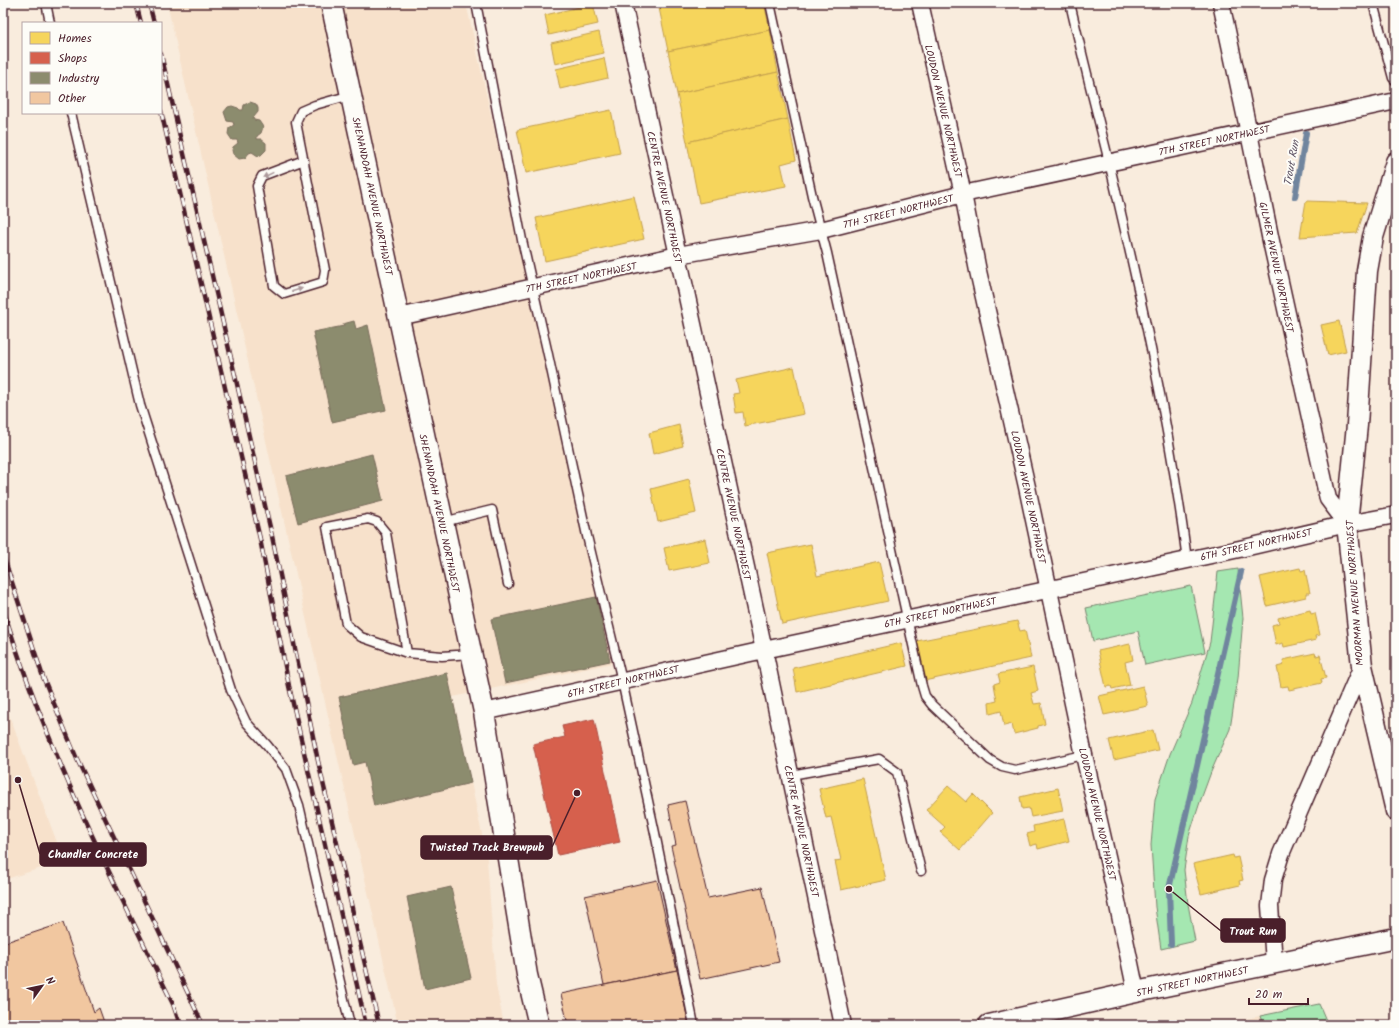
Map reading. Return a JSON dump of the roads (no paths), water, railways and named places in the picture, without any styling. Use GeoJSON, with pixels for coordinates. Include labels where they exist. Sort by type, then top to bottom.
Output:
{"type":"FeatureCollection","features":[{"type":"Feature","properties":{"kind":"street","name":"SHENANDOAH AVENUE NORTHWEST"},"geometry":{"type":"LineString","coordinates":[[331,3],[484,712],[527,976],[539,1025]]}},
{"type":"Feature","properties":{"kind":"street","name":"CENTRE AVENUE NORTHWEST"},"geometry":{"type":"LineString","coordinates":[[623,3],[764,650],[843,1025]]}},
{"type":"Feature","properties":{"kind":"street","name":"LOUDON AVENUE NORTHWEST"},"geometry":{"type":"LineString","coordinates":[[920,3],[963,194],[978,271],[1027,487],[1136,992]]}},
{"type":"Feature","properties":{"kind":"street","name":"GILMER AVENUE NORTHWEST"},"geometry":{"type":"LineString","coordinates":[[1221,3],[1271,241],[1328,499],[1348,524]]}},
{"type":"Feature","properties":{"kind":"street","name":"7TH STREET NORTHWEST"},"geometry":{"type":"LineString","coordinates":[[399,317],[678,255],[821,230],[963,194],[1396,101]]}},
{"type":"Feature","properties":{"kind":"street","name":"MOORMAN AVENUE NORTHWEST"},"geometry":{"type":"LineString","coordinates":[[1274,963],[1270,906],[1274,880],[1281,854],[1362,666],[1348,524],[1357,425],[1367,271],[1373,237],[1396,166]]}},
{"type":"Feature","properties":{"kind":"street","name":"6TH STREET NORTHWEST"},"geometry":{"type":"LineString","coordinates":[[484,712],[622,680],[1187,560],[1348,524],[1396,515]]}},
{"type":"Feature","properties":{"kind":"street"},"geometry":{"type":"LineString","coordinates":[[1362,666],[1396,811]]}},
{"type":"Feature","properties":{"kind":"street","name":"5TH STREET NORTHWEST"},"geometry":{"type":"LineString","coordinates":[[989,1025],[1136,992],[1396,938]]}},
{"type":"Feature","properties":{"kind":"lane"},"geometry":{"type":"LineString","coordinates":[[46,3],[50,22]]}},
{"type":"Feature","properties":{"kind":"lane"},"geometry":{"type":"LineString","coordinates":[[476,3],[522,240],[587,536],[622,680],[656,833],[694,1025]]}},
{"type":"Feature","properties":{"kind":"lane"},"geometry":{"type":"LineString","coordinates":[[770,3],[906,619],[922,686],[926,696],[932,705],[990,760],[1002,767],[1015,770],[1084,756]]}},
{"type":"Feature","properties":{"kind":"lane"},"geometry":{"type":"LineString","coordinates":[[1070,3],[1109,163],[1158,382],[1181,512],[1187,560]]}},
{"type":"Feature","properties":{"kind":"lane"},"geometry":{"type":"LineString","coordinates":[[1373,3],[1393,78],[1396,81]]}},
{"type":"Feature","properties":{"kind":"lane"},"geometry":{"type":"LineString","coordinates":[[304,160],[262,176],[257,186],[274,286],[284,294],[323,282],[325,270],[304,160],[296,122],[302,112],[315,105],[351,95]]}},
{"type":"Feature","properties":{"kind":"lane"},"geometry":{"type":"LineString","coordinates":[[71,114],[140,405],[231,690],[246,722],[286,769],[299,805],[350,1025]]}},
{"type":"Feature","properties":{"kind":"lane"},"geometry":{"type":"LineString","coordinates":[[442,522],[492,510],[508,584]]}},
{"type":"Feature","properties":{"kind":"lane"},"geometry":{"type":"LineString","coordinates":[[407,653],[386,533],[377,522],[368,519],[327,527],[346,624],[361,637],[407,653],[442,656],[471,654]]}},
{"type":"Feature","properties":{"kind":"lane"},"geometry":{"type":"LineString","coordinates":[[790,776],[879,759],[897,772],[921,871]]}},
{"type":"Feature","properties":{"kind":"waterway","name":"Trout Run"},"geometry":{"type":"LineString","coordinates":[[1295,197],[1306,133]]}},
{"type":"Feature","properties":{"kind":"waterway","name":"Trout Run"},"geometry":{"type":"LineString","coordinates":[[1171,944],[1169,889],[1241,572]]}},
{"type":"Feature","properties":{"kind":"railway"},"geometry":{"type":"LineString","coordinates":[[136,3],[141,22]]}},
{"type":"Feature","properties":{"kind":"railway"},"geometry":{"type":"LineString","coordinates":[[149,3],[154,22]]}},
{"type":"Feature","properties":{"kind":"railway"},"geometry":{"type":"LineString","coordinates":[[162,58],[272,536],[318,761],[379,1025]]}},
{"type":"Feature","properties":{"kind":"railway"},"geometry":{"type":"LineString","coordinates":[[162,114],[260,539],[289,686],[366,1025]]}},
{"type":"Feature","properties":{"kind":"railway"},"geometry":{"type":"LineString","coordinates":[[3,555],[43,677],[77,759],[203,1025]]}},
{"type":"Feature","properties":{"kind":"railway"},"geometry":{"type":"LineString","coordinates":[[3,608],[38,710],[59,760],[80,809],[173,1004],[180,1025]]}},
{"type":"Feature","properties":{"kind":"place","name":"Chandler Concrete"},"geometry":{"type":"Point","coordinates":[18,780]}},
{"type":"Feature","properties":{"kind":"place","name":"Twisted Track Brewpub"},"geometry":{"type":"Point","coordinates":[577,793]}},
{"type":"Feature","properties":{"kind":"place","name":"Trout Run"},"geometry":{"type":"Point","coordinates":[1169,889]}}]}
